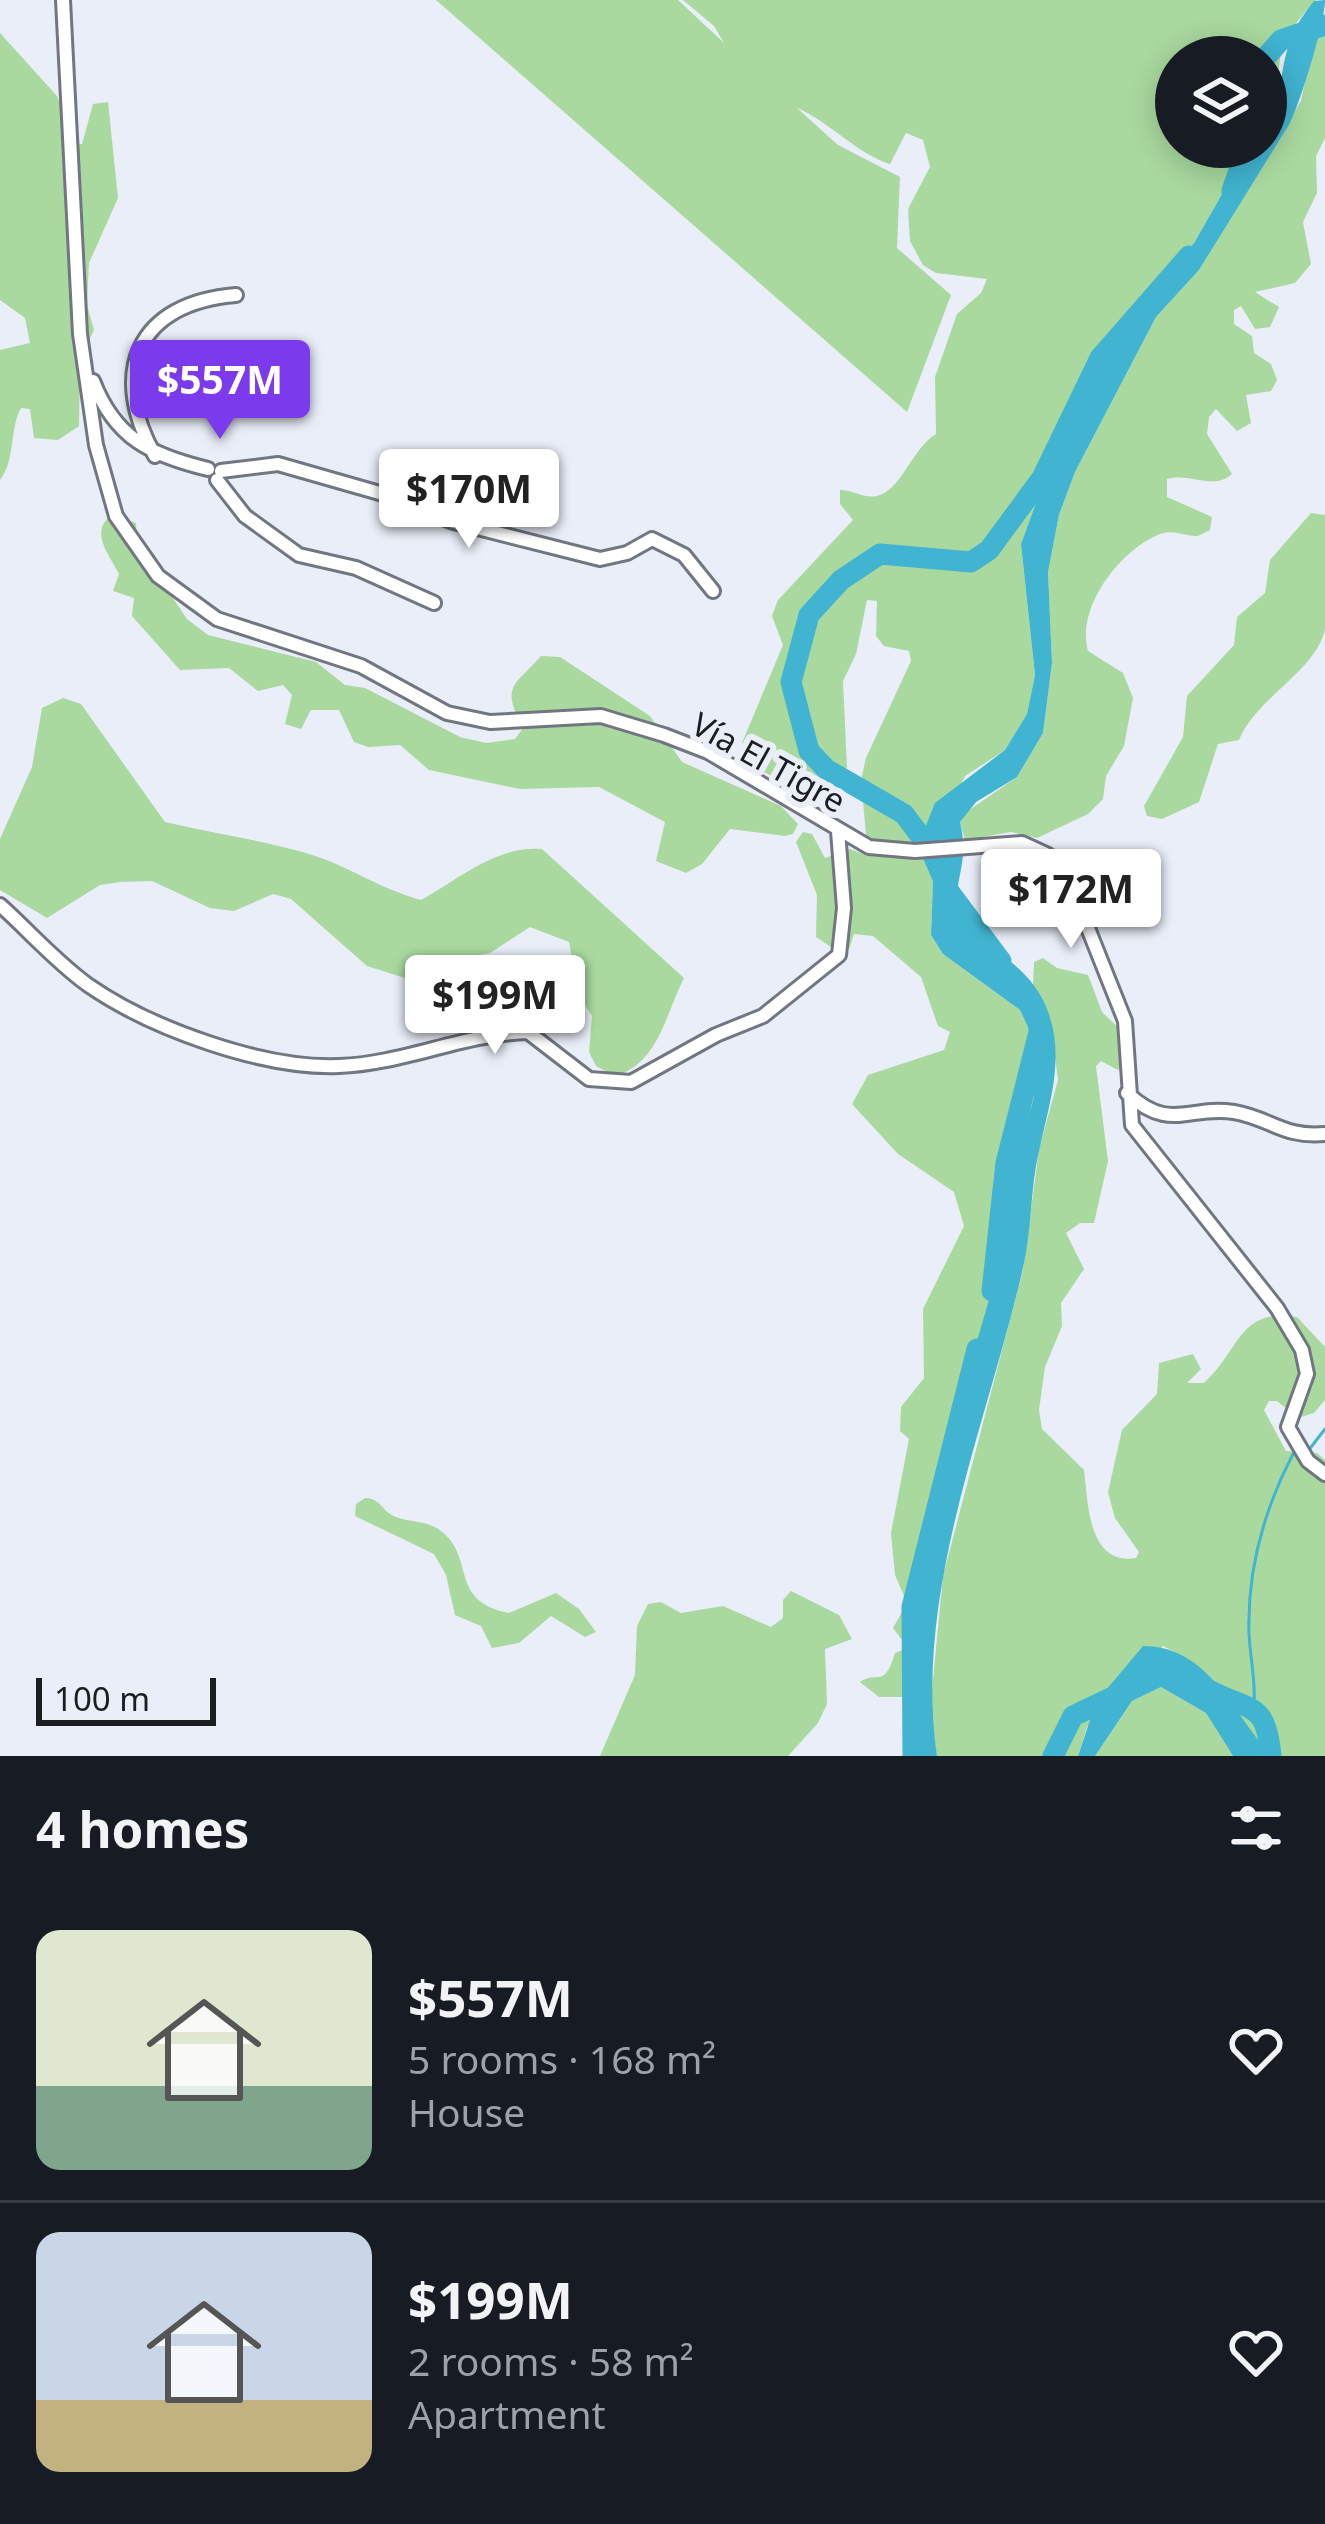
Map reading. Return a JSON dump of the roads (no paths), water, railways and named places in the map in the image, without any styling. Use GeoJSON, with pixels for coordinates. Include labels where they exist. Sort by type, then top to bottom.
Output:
{"type":"FeatureCollection","features":[{"type":"Feature","properties":{"kind":"street","name":"Vía El Tigre"},"geometry":{"type":"LineString","coordinates":[[63,0],[80,334],[104,481],[116,516],[135,548],[186,600],[217,619],[361,666],[447,713],[490,722],[601,716],[664,735],[723,760],[869,847],[915,851],[1022,843],[1036,847],[1066,878],[1125,1021],[1126,1092],[1132,1125],[1277,1308],[1302,1350],[1307,1374],[1288,1427],[1308,1461],[1325,1474]]}},
{"type":"Feature","properties":{"kind":"street"},"geometry":{"type":"LineString","coordinates":[[155,456],[136,422],[130,383],[140,346],[164,316],[198,298],[236,295]]}},
{"type":"Feature","properties":{"kind":"street"},"geometry":{"type":"LineString","coordinates":[[80,334],[104,409],[126,436],[155,456],[216,473],[278,464],[383,494],[450,521],[601,559],[627,553],[652,539],[667,542],[684,555],[713,592]]}},
{"type":"Feature","properties":{"kind":"street"},"geometry":{"type":"LineString","coordinates":[[216,473],[245,516],[299,555],[356,568],[434,603]]}},
{"type":"Feature","properties":{"kind":"street"},"geometry":{"type":"LineString","coordinates":[[0,905],[86,983],[141,1017],[243,1052],[338,1066],[481,1034],[528,1032],[589,1079],[609,1085],[631,1082],[696,1045],[763,1016],[839,955],[844,908],[838,831]]}},
{"type":"Feature","properties":{"kind":"street"},"geometry":{"type":"LineString","coordinates":[[1126,1092],[1141,1106],[1168,1117],[1236,1112],[1286,1134],[1325,1134]]}},
{"type":"Feature","properties":{"kind":"water"},"geometry":{"type":"Polygon","coordinates":[[[1325,0],[1321,25],[1287,128],[1287,51],[1314,1],[1325,0]]]}},
{"type":"Feature","properties":{"kind":"water"},"geometry":{"type":"Polygon","coordinates":[[[1237,168],[1262,168],[1199,270],[1156,317],[1075,472],[1059,515],[1048,572],[1052,663],[1043,733],[1017,777],[976,802],[960,822],[960,918],[1035,987],[1050,1019],[1056,1057],[1023,1268],[944,1571],[932,1695],[937,1756],[913,1756],[910,1628],[917,1585],[999,1265],[1005,1196],[1034,1097],[1028,1027],[1020,1010],[943,954],[931,935],[933,882],[925,828],[935,803],[1005,750],[1027,714],[1035,675],[1021,544],[1070,410],[1127,322],[1194,243],[1237,168]]]}},
{"type":"Feature","properties":{"kind":"water"},"geometry":{"type":"Polygon","coordinates":[[[1143,1646],[1186,1657],[1203,1670],[1272,1756],[1233,1756],[1206,1713],[1161,1687],[1132,1701],[1095,1756],[1078,1756],[1096,1702],[1143,1646]]]}},
{"type":"Feature","properties":{"kind":"waterway"},"geometry":{"type":"LineString","coordinates":[[1287,38],[1325,25]]}},
{"type":"Feature","properties":{"kind":"waterway"},"geometry":{"type":"LineString","coordinates":[[1232,191],[1240,168]]}},
{"type":"Feature","properties":{"kind":"waterway"},"geometry":{"type":"LineString","coordinates":[[1001,961],[948,890],[931,850],[904,814],[826,769],[809,751],[791,682],[809,615],[841,580],[880,554],[971,562],[989,550],[1042,478],[1100,358],[1189,256]]}},
{"type":"Feature","properties":{"kind":"waterway"},"geometry":{"type":"LineString","coordinates":[[992,1291],[1006,1163],[1038,1036]]}},
{"type":"Feature","properties":{"kind":"waterway"},"geometry":{"type":"LineString","coordinates":[[913,1756],[912,1607],[977,1349]]}},
{"type":"Feature","properties":{"kind":"waterway"},"geometry":{"type":"LineString","coordinates":[[1308,1451],[1325,1429]]}},
{"type":"Feature","properties":{"kind":"waterway"},"geometry":{"type":"LineString","coordinates":[[1254,1706],[1249,1633],[1254,1563],[1274,1496],[1293,1454],[1299,1454]]}},
{"type":"Feature","properties":{"kind":"waterway"},"geometry":{"type":"LineString","coordinates":[[1209,1690],[1260,1717],[1271,1756]]}},
{"type":"Feature","properties":{"kind":"waterway"},"geometry":{"type":"LineString","coordinates":[[1053,1756],[1073,1716],[1119,1694]]}}]}
